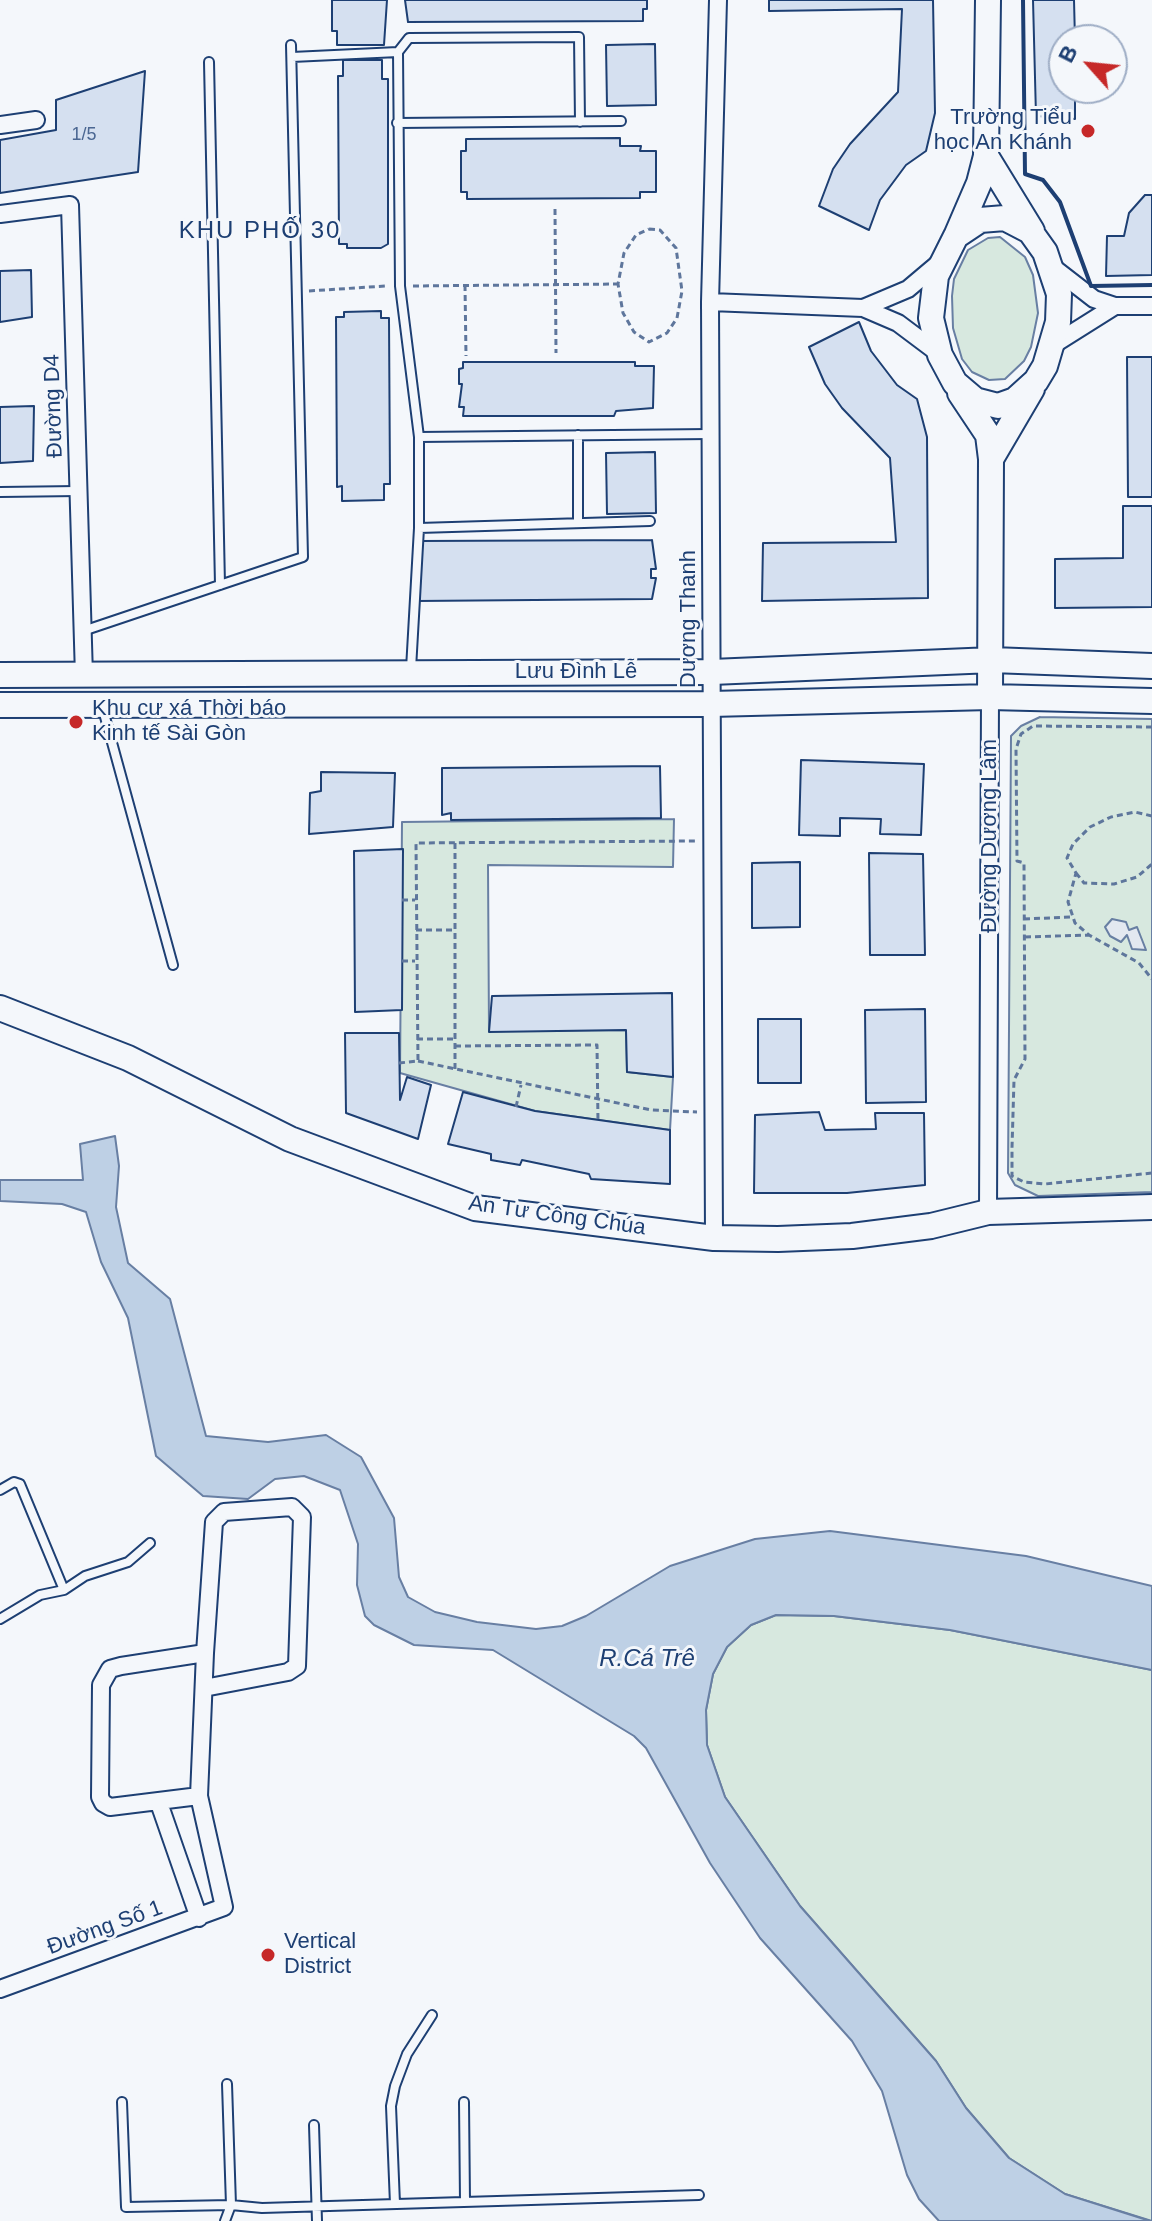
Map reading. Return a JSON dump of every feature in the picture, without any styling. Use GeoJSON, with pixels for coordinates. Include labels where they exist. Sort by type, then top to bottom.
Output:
{"type":"FeatureCollection","features":[{"type":"Feature","properties":{"kind":"street","name":"Dương Thanh"},"geometry":{"type":"LineString","coordinates":[[714,1238],[710,302],[718,0]]}},
{"type":"Feature","properties":{"kind":"street"},"geometry":{"type":"LineString","coordinates":[[988,0],[986,156],[979,183],[942,260],[932,294],[931,318],[940,355],[955,383],[975,400],[998,406],[1015,400],[1036,381]]}},
{"type":"Feature","properties":{"kind":"street"},"geometry":{"type":"LineString","coordinates":[[0,125],[36,120]]}},
{"type":"Feature","properties":{"kind":"street"},"geometry":{"type":"LineString","coordinates":[[986,156],[1038,240],[1050,263],[1059,294],[1053,345],[991,459]]}},
{"type":"Feature","properties":{"kind":"street","name":"Đường D4"},"geometry":{"type":"LineString","coordinates":[[0,214],[70,205],[84,676]]}},
{"type":"Feature","properties":{"kind":"street"},"geometry":{"type":"LineString","coordinates":[[956,236],[973,222],[992,218],[1018,222],[1038,240]]}},
{"type":"Feature","properties":{"kind":"street"},"geometry":{"type":"LineString","coordinates":[[863,308],[908,289],[942,260]]}},
{"type":"Feature","properties":{"kind":"street"},"geometry":{"type":"LineString","coordinates":[[1050,263],[1075,287],[1115,306],[1152,306]]}},
{"type":"Feature","properties":{"kind":"street"},"geometry":{"type":"LineString","coordinates":[[710,302],[863,308],[898,323],[940,355]]}},
{"type":"Feature","properties":{"kind":"street"},"geometry":{"type":"LineString","coordinates":[[1053,345],[1115,306]]}},
{"type":"Feature","properties":{"kind":"street","name":"Đường Dương Lâm"},"geometry":{"type":"LineString","coordinates":[[955,383],[988,435],[991,459],[988,1212]]}},
{"type":"Feature","properties":{"kind":"street","name":"Lưu Đình Lễ"},"geometry":{"type":"LineString","coordinates":[[0,675],[712,672],[992,660],[1152,666]]}},
{"type":"Feature","properties":{"kind":"street","name":"Lưu Đình Lễ"},"geometry":{"type":"LineString","coordinates":[[0,705],[711,704],[990,697],[1152,701]]}},
{"type":"Feature","properties":{"kind":"street","name":"An Tư Công Chúa"},"geometry":{"type":"LineString","coordinates":[[0,1008],[128,1058],[290,1139],[475,1208],[714,1238],[852,1236],[931,1226],[988,1212],[1152,1207]]}},
{"type":"Feature","properties":{"kind":"street"},"geometry":{"type":"LineString","coordinates":[[204,1688],[288,1672],[297,1666],[302,1517],[292,1507],[224,1512],[215,1518],[205,1653],[199,1796],[110,1807],[100,1797],[101,1685],[110,1669],[205,1653]]}},
{"type":"Feature","properties":{"kind":"street","name":"Đường Số 1"},"geometry":{"type":"LineString","coordinates":[[0,1989],[224,1907],[199,1796]]}},
{"type":"Feature","properties":{"kind":"street"},"geometry":{"type":"LineString","coordinates":[[159,1803],[199,1918]]}},
{"type":"Feature","properties":{"kind":"lane"},"geometry":{"type":"LineString","coordinates":[[411,672],[419,528],[419,437],[400,286],[398,52],[409,38],[579,37],[580,122]]}},
{"type":"Feature","properties":{"kind":"lane"},"geometry":{"type":"LineString","coordinates":[[83,631],[303,557],[291,45]]}},
{"type":"Feature","properties":{"kind":"lane"},"geometry":{"type":"LineString","coordinates":[[292,57],[398,52]]}},
{"type":"Feature","properties":{"kind":"lane"},"geometry":{"type":"LineString","coordinates":[[209,62],[220,585]]}},
{"type":"Feature","properties":{"kind":"lane"},"geometry":{"type":"LineString","coordinates":[[397,123],[621,121]]}},
{"type":"Feature","properties":{"kind":"lane"},"geometry":{"type":"LineString","coordinates":[[419,437],[710,434]]}},
{"type":"Feature","properties":{"kind":"lane"},"geometry":{"type":"LineString","coordinates":[[578,435],[578,522]]}},
{"type":"Feature","properties":{"kind":"lane"},"geometry":{"type":"LineString","coordinates":[[0,492],[78,491]]}},
{"type":"Feature","properties":{"kind":"lane"},"geometry":{"type":"LineString","coordinates":[[419,528],[650,521]]}},
{"type":"Feature","properties":{"kind":"lane"},"geometry":{"type":"LineString","coordinates":[[102,706],[173,965]]}},
{"type":"Feature","properties":{"kind":"lane"},"geometry":{"type":"LineString","coordinates":[[0,1490],[14,1482],[24,1490],[64,1590]]}},
{"type":"Feature","properties":{"kind":"lane"},"geometry":{"type":"LineString","coordinates":[[0,1619],[40,1595],[64,1590],[85,1576],[128,1562],[150,1543]]}},
{"type":"Feature","properties":{"kind":"lane"},"geometry":{"type":"LineString","coordinates":[[395,2204],[391,2106],[407,2054],[432,2015]]}},
{"type":"Feature","properties":{"kind":"lane"},"geometry":{"type":"LineString","coordinates":[[225,2221],[231,2205],[227,2084]]}},
{"type":"Feature","properties":{"kind":"lane"},"geometry":{"type":"LineString","coordinates":[[122,2102],[126,2207],[317,2206],[699,2195]]}},
{"type":"Feature","properties":{"kind":"lane"},"geometry":{"type":"LineString","coordinates":[[464,2102],[465,2202]]}},
{"type":"Feature","properties":{"kind":"lane"},"geometry":{"type":"LineString","coordinates":[[314,2125],[317,2221]]}},
{"type":"Feature","properties":{"kind":"path"},"geometry":{"type":"LineString","coordinates":[[555,209],[556,353]]}},
{"type":"Feature","properties":{"kind":"path"},"geometry":{"type":"LineString","coordinates":[[649,229],[660,230],[670,238],[679,258],[682,291],[677,318],[667,333],[649,342],[634,332],[623,313],[618,284],[624,253],[636,235],[649,229]]}},
{"type":"Feature","properties":{"kind":"path"},"geometry":{"type":"LineString","coordinates":[[297,291],[400,286],[618,284]]}},
{"type":"Feature","properties":{"kind":"path"},"geometry":{"type":"LineString","coordinates":[[465,285],[466,356]]}},
{"type":"Feature","properties":{"kind":"path"},"geometry":{"type":"LineString","coordinates":[[1152,727],[1033,726],[1021,734],[1016,749],[1017,861],[1024,863],[1025,1059],[1014,1080],[1012,1176],[1024,1182],[1045,1184],[1152,1173]]}},
{"type":"Feature","properties":{"kind":"path"},"geometry":{"type":"LineString","coordinates":[[1152,816],[1135,812],[1111,817],[1090,827],[1073,844],[1067,858],[1084,883],[1114,884],[1137,877],[1152,864]]}},
{"type":"Feature","properties":{"kind":"path"},"geometry":{"type":"LineString","coordinates":[[418,1061],[416,843],[712,841]]}},
{"type":"Feature","properties":{"kind":"path"},"geometry":{"type":"LineString","coordinates":[[455,843],[455,1070]]}},
{"type":"Feature","properties":{"kind":"path"},"geometry":{"type":"LineString","coordinates":[[1076,873],[1068,902],[1072,917],[1089,935],[1139,963],[1152,979]]}},
{"type":"Feature","properties":{"kind":"path"},"geometry":{"type":"LineString","coordinates":[[402,900],[416,900]]}},
{"type":"Feature","properties":{"kind":"path"},"geometry":{"type":"LineString","coordinates":[[1024,919],[1072,917]]}},
{"type":"Feature","properties":{"kind":"path"},"geometry":{"type":"LineString","coordinates":[[416,930],[455,930]]}},
{"type":"Feature","properties":{"kind":"path"},"geometry":{"type":"LineString","coordinates":[[1025,937],[1089,935]]}},
{"type":"Feature","properties":{"kind":"path"},"geometry":{"type":"LineString","coordinates":[[402,961],[417,961]]}},
{"type":"Feature","properties":{"kind":"path"},"geometry":{"type":"LineString","coordinates":[[417,1039],[455,1039]]}},
{"type":"Feature","properties":{"kind":"path"},"geometry":{"type":"LineString","coordinates":[[455,1046],[597,1045],[598,1122]]}},
{"type":"Feature","properties":{"kind":"path"},"geometry":{"type":"LineString","coordinates":[[399,1063],[418,1061],[651,1110],[714,1112]]}},
{"type":"Feature","properties":{"kind":"path"},"geometry":{"type":"LineString","coordinates":[[516,1107],[521,1085]]}},
{"type":"Feature","properties":{"kind":"shaded area"},"geometry":{"type":"Polygon","coordinates":[[[1000,237],[1025,257],[1033,275],[1038,313],[1031,347],[1024,361],[1005,379],[989,380],[972,372],[962,359],[953,328],[952,296],[954,279],[968,250],[988,238],[1000,237]]]}},
{"type":"Feature","properties":{"kind":"shaded area"},"geometry":{"type":"Polygon","coordinates":[[[1040,717],[1152,719],[1152,1192],[1038,1196],[1015,1185],[1008,1173],[1011,736],[1021,726],[1040,717]]]}},
{"type":"Feature","properties":{"kind":"shaded area"},"geometry":{"type":"Polygon","coordinates":[[[674,819],[673,867],[488,865],[489,1031],[626,1030],[627,1072],[673,1077],[670,1130],[535,1111],[400,1073],[402,822],[674,819]]]}},
{"type":"Feature","properties":{"kind":"shaded area"},"geometry":{"type":"Polygon","coordinates":[[[1112,919],[1126,922],[1129,930],[1137,927],[1146,950],[1132,949],[1127,935],[1121,942],[1110,936],[1105,927],[1112,919]]]}},
{"type":"Feature","properties":{"kind":"shaded area"},"geometry":{"type":"Polygon","coordinates":[[[776,1615],[834,1616],[950,1630],[1152,1670],[1152,2221],[1065,2194],[1009,2158],[966,2108],[936,2061],[800,1906],[725,1797],[707,1745],[706,1710],[713,1674],[727,1647],[751,1625],[776,1615]]]}},
{"type":"Feature","properties":{"kind":"water","name":"R.Cá Trê"},"geometry":{"type":"Polygon","coordinates":[[[115,1136],[119,1166],[116,1207],[128,1263],[170,1299],[206,1436],[268,1442],[326,1435],[361,1457],[394,1518],[399,1577],[408,1597],[435,1612],[477,1622],[536,1629],[562,1626],[586,1616],[670,1566],[755,1539],[830,1531],[1026,1556],[1152,1586],[1152,1670],[950,1630],[834,1616],[776,1615],[751,1625],[727,1647],[713,1674],[706,1710],[707,1745],[725,1797],[800,1906],[936,2061],[966,2108],[1009,2158],[1065,2194],[1150,2221],[939,2221],[919,2199],[907,2175],[882,2091],[852,2041],[760,1938],[710,1863],[646,1748],[634,1736],[493,1650],[414,1645],[374,1625],[365,1616],[357,1585],[358,1544],[340,1490],[304,1476],[275,1479],[248,1499],[203,1496],[156,1456],[128,1318],[101,1262],[86,1212],[62,1204],[0,1201],[0,1180],[83,1180],[80,1144],[115,1136]]]}},
{"type":"Feature","properties":{"kind":"building"},"geometry":{"type":"Polygon","coordinates":[[[332,0],[387,0],[384,45],[337,45],[337,31],[332,31],[332,0]]]}},
{"type":"Feature","properties":{"kind":"building"},"geometry":{"type":"Polygon","coordinates":[[[405,0],[647,0],[647,9],[643,9],[643,21],[408,22],[405,0]]]}},
{"type":"Feature","properties":{"kind":"building"},"geometry":{"type":"Polygon","coordinates":[[[769,0],[933,0],[935,113],[926,151],[906,165],[880,200],[869,230],[819,206],[833,169],[850,144],[898,92],[902,9],[769,11],[769,0]]]}},
{"type":"Feature","properties":{"kind":"building"},"geometry":{"type":"Polygon","coordinates":[[[1033,0],[1074,0],[1075,24],[1048,24],[1048,104],[1075,104],[1075,119],[1036,116],[1033,0]]]}},
{"type":"Feature","properties":{"kind":"building"},"geometry":{"type":"Polygon","coordinates":[[[655,44],[656,105],[607,106],[606,45],[655,44]]]}},
{"type":"Feature","properties":{"kind":"building"},"geometry":{"type":"Polygon","coordinates":[[[343,60],[382,60],[382,79],[388,79],[388,244],[381,248],[347,248],[347,244],[339,244],[338,76],[343,76],[343,60]]]}},
{"type":"Feature","properties":{"kind":"building"},"geometry":{"type":"Polygon","coordinates":[[[145,71],[138,172],[0,193],[0,140],[56,130],[56,100],[145,71]]]}},
{"type":"Feature","properties":{"kind":"building"},"geometry":{"type":"Polygon","coordinates":[[[620,138],[620,146],[641,146],[640,151],[656,151],[656,192],[640,192],[640,198],[467,199],[467,192],[461,192],[461,151],[466,151],[466,139],[620,138]]]}},
{"type":"Feature","properties":{"kind":"building"},"geometry":{"type":"Polygon","coordinates":[[[1145,195],[1152,195],[1152,275],[1106,276],[1107,236],[1124,236],[1129,213],[1145,195]]]}},
{"type":"Feature","properties":{"kind":"building"},"geometry":{"type":"Polygon","coordinates":[[[31,270],[32,317],[0,322],[0,271],[31,270]]]}},
{"type":"Feature","properties":{"kind":"building"},"geometry":{"type":"Polygon","coordinates":[[[381,311],[381,318],[389,318],[390,484],[384,484],[384,500],[342,501],[342,486],[337,487],[336,317],[344,317],[344,312],[381,311]]]}},
{"type":"Feature","properties":{"kind":"building"},"geometry":{"type":"Polygon","coordinates":[[[859,322],[871,351],[897,385],[917,399],[927,437],[928,598],[762,601],[763,543],[896,542],[890,458],[842,408],[825,384],[809,347],[859,322]]]}},
{"type":"Feature","properties":{"kind":"building"},"geometry":{"type":"Polygon","coordinates":[[[1127,357],[1152,357],[1152,497],[1128,497],[1127,357]]]}},
{"type":"Feature","properties":{"kind":"building"},"geometry":{"type":"Polygon","coordinates":[[[463,362],[635,362],[635,366],[654,366],[653,408],[616,411],[614,416],[463,416],[464,407],[459,407],[462,384],[459,384],[459,369],[463,368],[463,362]]]}},
{"type":"Feature","properties":{"kind":"building"},"geometry":{"type":"Polygon","coordinates":[[[34,406],[33,461],[0,463],[0,407],[34,406]]]}},
{"type":"Feature","properties":{"kind":"building"},"geometry":{"type":"Polygon","coordinates":[[[655,452],[656,513],[607,514],[606,453],[655,452]]]}},
{"type":"Feature","properties":{"kind":"building"},"geometry":{"type":"Polygon","coordinates":[[[1123,506],[1152,506],[1152,607],[1055,608],[1055,559],[1123,558],[1123,506]]]}},
{"type":"Feature","properties":{"kind":"building"},"geometry":{"type":"Polygon","coordinates":[[[652,540],[656,569],[651,569],[651,578],[656,578],[652,599],[417,601],[413,594],[413,553],[419,553],[419,541],[652,540]]]}},
{"type":"Feature","properties":{"kind":"building"},"geometry":{"type":"Polygon","coordinates":[[[801,760],[924,764],[921,835],[880,834],[881,819],[840,818],[840,836],[799,835],[801,760]]]}},
{"type":"Feature","properties":{"kind":"building"},"geometry":{"type":"Polygon","coordinates":[[[660,766],[661,818],[451,820],[451,813],[442,815],[442,768],[660,766]]]}},
{"type":"Feature","properties":{"kind":"building"},"geometry":{"type":"Polygon","coordinates":[[[321,772],[395,773],[393,827],[309,834],[310,793],[321,791],[321,772]]]}},
{"type":"Feature","properties":{"kind":"building"},"geometry":{"type":"Polygon","coordinates":[[[403,849],[402,1010],[355,1012],[354,851],[403,849]]]}},
{"type":"Feature","properties":{"kind":"building"},"geometry":{"type":"Polygon","coordinates":[[[869,853],[923,854],[925,955],[870,955],[869,853]]]}},
{"type":"Feature","properties":{"kind":"building"},"geometry":{"type":"Polygon","coordinates":[[[800,862],[800,927],[752,928],[752,863],[800,862]]]}},
{"type":"Feature","properties":{"kind":"building"},"geometry":{"type":"Polygon","coordinates":[[[672,993],[673,1077],[627,1072],[626,1030],[489,1032],[492,996],[672,993]]]}},
{"type":"Feature","properties":{"kind":"building"},"geometry":{"type":"Polygon","coordinates":[[[925,1009],[926,1102],[866,1103],[865,1010],[925,1009]]]}},
{"type":"Feature","properties":{"kind":"building"},"geometry":{"type":"Polygon","coordinates":[[[758,1019],[801,1019],[801,1083],[758,1083],[758,1019]]]}},
{"type":"Feature","properties":{"kind":"building"},"geometry":{"type":"Polygon","coordinates":[[[345,1033],[399,1033],[400,1100],[407,1077],[431,1085],[418,1139],[346,1113],[345,1033]]]}},
{"type":"Feature","properties":{"kind":"building"},"geometry":{"type":"Polygon","coordinates":[[[463,1092],[535,1111],[670,1130],[670,1184],[591,1179],[589,1174],[522,1160],[520,1165],[491,1160],[491,1154],[448,1144],[463,1092]]]}},
{"type":"Feature","properties":{"kind":"building"},"geometry":{"type":"Polygon","coordinates":[[[819,1112],[825,1130],[876,1129],[875,1113],[924,1113],[925,1185],[847,1193],[754,1193],[755,1115],[819,1112]]]}},
{"type":"Feature","properties":{"kind":"wall"},"geometry":{"type":"LineString","coordinates":[[1023,0],[1025,174],[1043,180],[1060,202],[1091,286],[1152,285]]}},
{"type":"Feature","properties":{"kind":"place","name":"Trường Tiểu học An Khánh"},"geometry":{"type":"Point","coordinates":[1088,131]}},
{"type":"Feature","properties":{"kind":"place","name":"Khu cư xá Thời báo Kinh tế Sài Gòn"},"geometry":{"type":"Point","coordinates":[76,722]}},
{"type":"Feature","properties":{"kind":"place","name":"Vertical District"},"geometry":{"type":"Point","coordinates":[268,1955]}},
{"type":"Feature","properties":{"kind":"district","name":"KHU PHỐ 30"},"geometry":{"type":"Point","coordinates":[260,231]}}]}
